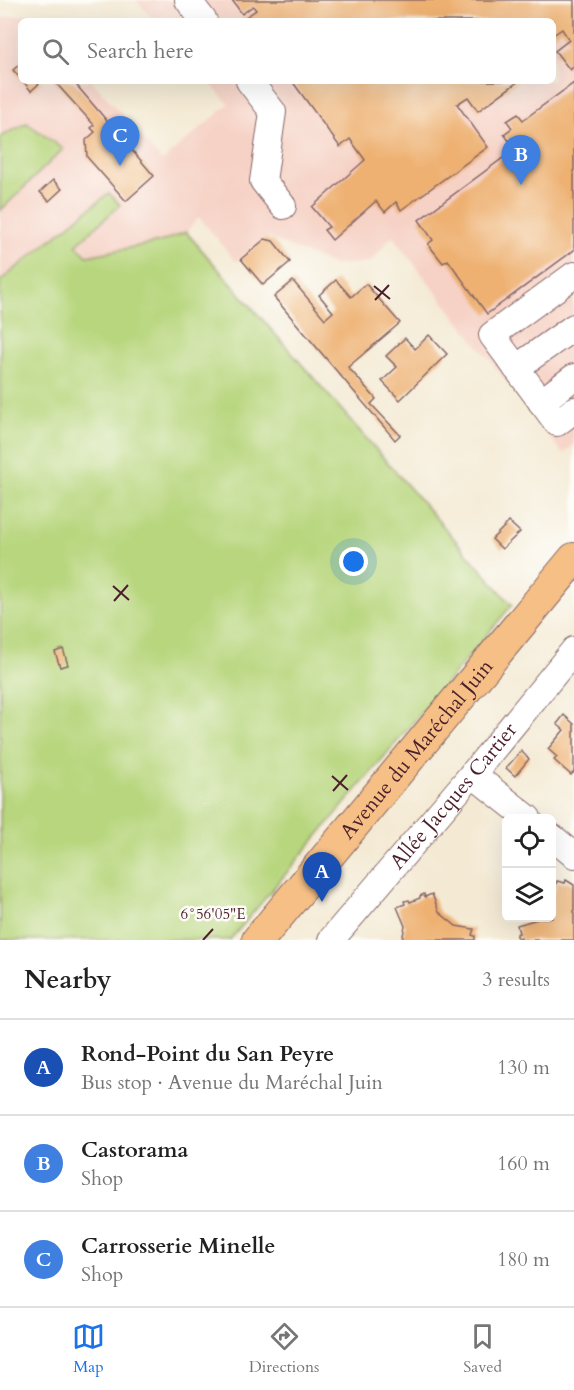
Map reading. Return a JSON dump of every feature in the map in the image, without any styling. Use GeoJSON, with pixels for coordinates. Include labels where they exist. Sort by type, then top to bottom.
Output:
{"type":"FeatureCollection","features":[{"type":"Feature","properties":{"kind":"main road","name":"Avenue du Maréchal Juin"},"geometry":{"type":"LineString","coordinates":[[258,940],[574,559]]}},
{"type":"Feature","properties":{"kind":"main road","name":"Avenue du Maréchal Juin"},"geometry":{"type":"LineString","coordinates":[[276,940],[517,647],[574,584]]}},
{"type":"Feature","properties":{"kind":"street"},"geometry":{"type":"LineString","coordinates":[[188,0],[202,18]]}},
{"type":"Feature","properties":{"kind":"street"},"geometry":{"type":"LineString","coordinates":[[251,84],[273,112],[263,181],[283,206]]}},
{"type":"Feature","properties":{"kind":"street"},"geometry":{"type":"LineString","coordinates":[[574,275],[492,335],[557,423],[574,410]]}},
{"type":"Feature","properties":{"kind":"street"},"geometry":{"type":"LineString","coordinates":[[516,368],[574,327]]}},
{"type":"Feature","properties":{"kind":"street"},"geometry":{"type":"LineString","coordinates":[[541,402],[574,377]]}},
{"type":"Feature","properties":{"kind":"street","name":"Allée Jacques Cartier"},"geometry":{"type":"LineString","coordinates":[[331,940],[574,650]]}},
{"type":"Feature","properties":{"kind":"street"},"geometry":{"type":"LineString","coordinates":[[472,774],[522,814]]}},
{"type":"Feature","properties":{"kind":"street"},"geometry":{"type":"LineString","coordinates":[[556,840],[574,855]]}},
{"type":"Feature","properties":{"kind":"shaded area"},"geometry":{"type":"Polygon","coordinates":[[[136,0],[574,0],[574,445],[563,454],[392,236],[371,262],[335,265],[268,238],[236,262],[199,217],[186,232],[160,242],[86,256],[61,232],[0,281],[0,18],[33,14],[36,18],[18,18],[18,84],[95,84],[162,161],[229,104],[211,84],[556,84],[556,18],[152,18],[136,0]]]}},
{"type":"Feature","properties":{"kind":"green space"},"geometry":{"type":"Polygon","coordinates":[[[27,123],[63,149],[0,211],[0,137],[27,123]]]}},
{"type":"Feature","properties":{"kind":"green space"},"geometry":{"type":"Polygon","coordinates":[[[109,193],[120,205],[76,245],[87,256],[160,242],[186,232],[512,605],[230,940],[0,940],[0,281],[109,193]]]}},
{"type":"Feature","properties":{"kind":"building"},"geometry":{"type":"Polygon","coordinates":[[[232,0],[574,0],[574,66],[570,70],[556,52],[569,40],[562,29],[556,33],[556,18],[244,18],[256,10],[253,6],[242,14],[232,0]]]}},
{"type":"Feature","properties":{"kind":"building"},"geometry":{"type":"Polygon","coordinates":[[[18,66],[18,76],[13,70],[18,66]]]}},
{"type":"Feature","properties":{"kind":"building"},"geometry":{"type":"Polygon","coordinates":[[[574,83],[574,250],[487,314],[448,260],[443,263],[428,244],[433,240],[419,220],[515,149],[504,134],[512,128],[507,121],[518,114],[523,120],[574,83]]]}},
{"type":"Feature","properties":{"kind":"building"},"geometry":{"type":"Polygon","coordinates":[[[25,84],[39,84],[31,91],[25,84]]]}},
{"type":"Feature","properties":{"kind":"building"},"geometry":{"type":"Polygon","coordinates":[[[57,84],[76,84],[154,176],[126,201],[87,157],[86,140],[95,132],[91,128],[94,125],[57,84]]]}},
{"type":"Feature","properties":{"kind":"building"},"geometry":{"type":"Polygon","coordinates":[[[294,84],[515,84],[478,111],[468,97],[457,104],[488,147],[401,210],[396,202],[385,212],[376,201],[332,240],[324,230],[329,227],[312,207],[365,160],[350,139],[340,147],[294,84]]]}},
{"type":"Feature","properties":{"kind":"building"},"geometry":{"type":"Polygon","coordinates":[[[53,180],[62,189],[49,201],[40,192],[53,180]]]}},
{"type":"Feature","properties":{"kind":"building"},"geometry":{"type":"Polygon","coordinates":[[[265,239],[273,241],[290,262],[263,285],[241,259],[265,239]]]}},
{"type":"Feature","properties":{"kind":"building"},"geometry":{"type":"Polygon","coordinates":[[[336,280],[351,297],[366,284],[400,323],[348,367],[376,399],[371,404],[400,435],[395,440],[274,297],[293,281],[325,319],[333,312],[319,295],[336,280]]]}},
{"type":"Feature","properties":{"kind":"building"},"geometry":{"type":"Polygon","coordinates":[[[429,335],[447,354],[400,400],[382,381],[397,367],[386,356],[405,338],[415,349],[429,335]]]}},
{"type":"Feature","properties":{"kind":"building"},"geometry":{"type":"Polygon","coordinates":[[[509,522],[520,532],[502,549],[492,539],[509,522]]]}},
{"type":"Feature","properties":{"kind":"building"},"geometry":{"type":"Polygon","coordinates":[[[63,649],[68,665],[60,667],[55,652],[63,649]]]}},
{"type":"Feature","properties":{"kind":"building"},"geometry":{"type":"Polygon","coordinates":[[[564,715],[574,724],[574,772],[571,775],[554,760],[557,757],[548,749],[564,730],[557,724],[564,715]]]}},
{"type":"Feature","properties":{"kind":"building"},"geometry":{"type":"Polygon","coordinates":[[[521,751],[529,759],[515,776],[506,768],[521,751]]]}},
{"type":"Feature","properties":{"kind":"building"},"geometry":{"type":"Polygon","coordinates":[[[566,880],[574,885],[574,940],[521,940],[517,937],[519,933],[517,925],[527,922],[556,922],[556,885],[557,881],[565,883],[566,880]]]}},
{"type":"Feature","properties":{"kind":"building"},"geometry":{"type":"Polygon","coordinates":[[[424,894],[425,897],[432,894],[439,912],[456,926],[474,929],[472,935],[475,936],[475,940],[402,940],[405,926],[397,907],[405,904],[404,901],[409,900],[410,902],[424,894]]]}},
{"type":"Feature","properties":{"kind":"place","name":"Carrosserie Minelle"},"geometry":{"type":"Point","coordinates":[120,166]}},
{"type":"Feature","properties":{"kind":"place","name":"Castorama"},"geometry":{"type":"Point","coordinates":[521,185]}},
{"type":"Feature","properties":{"kind":"place","name":"Rond-Point du San Peyre"},"geometry":{"type":"Point","coordinates":[322,902]}}]}
